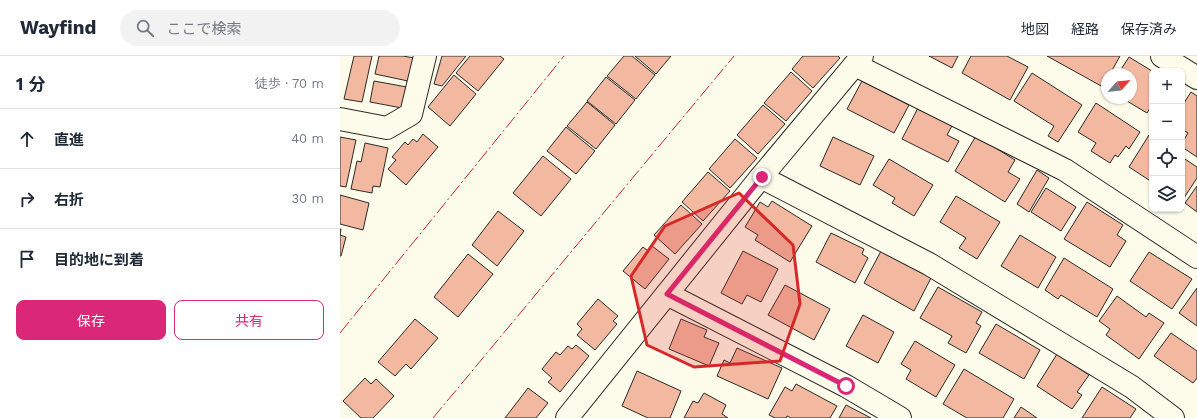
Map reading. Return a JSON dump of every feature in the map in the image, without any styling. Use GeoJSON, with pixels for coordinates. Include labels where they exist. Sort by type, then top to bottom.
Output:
{"type":"FeatureCollection","features":[{"type":"Feature","properties":{"kind":"street"},"geometry":{"type":"LineString","coordinates":[[340,118],[387,128],[411,114],[425,56]]}},
{"type":"Feature","properties":{"kind":"street"},"geometry":{"type":"LineString","coordinates":[[1162,56],[1197,78]]}},
{"type":"Feature","properties":{"kind":"street"},"geometry":{"type":"LineString","coordinates":[[570,417],[667,294],[858,60],[1065,170],[1197,257]]}},
{"type":"Feature","properties":{"kind":"street"},"geometry":{"type":"LineString","coordinates":[[762,177],[929,264],[1132,387],[1173,418]]}},
{"type":"Feature","properties":{"kind":"street"},"geometry":{"type":"LineString","coordinates":[[667,294],[846,386],[900,418]]}},
{"type":"Feature","properties":{"kind":"highlighted area"},"geometry":{"type":"Polygon","coordinates":[[[739,193],[793,245],[800,304],[780,361],[694,367],[647,345],[631,276],[665,226],[739,193]]]}},
{"type":"Feature","properties":{"kind":"building"},"geometry":{"type":"Polygon","coordinates":[[[354,56],[372,56],[362,102],[344,99],[354,56]]]}},
{"type":"Feature","properties":{"kind":"building"},"geometry":{"type":"Polygon","coordinates":[[[379,56],[403,56],[414,58],[408,81],[375,74],[379,56]]]}},
{"type":"Feature","properties":{"kind":"building"},"geometry":{"type":"Polygon","coordinates":[[[442,56],[466,56],[442,86],[434,84],[442,56]]]}},
{"type":"Feature","properties":{"kind":"building"},"geometry":{"type":"Polygon","coordinates":[[[470,56],[500,56],[504,59],[478,91],[456,73],[470,56]]]}},
{"type":"Feature","properties":{"kind":"building"},"geometry":{"type":"Polygon","coordinates":[[[624,56],[632,56],[655,75],[636,99],[607,76],[624,56]]]}},
{"type":"Feature","properties":{"kind":"building"},"geometry":{"type":"Polygon","coordinates":[[[635,56],[671,56],[656,74],[635,56]]]}},
{"type":"Feature","properties":{"kind":"building"},"geometry":{"type":"Polygon","coordinates":[[[803,56],[838,56],[840,58],[813,88],[792,69],[803,56]]]}},
{"type":"Feature","properties":{"kind":"building"},"geometry":{"type":"Polygon","coordinates":[[[929,56],[958,56],[952,68],[929,56]]]}},
{"type":"Feature","properties":{"kind":"building"},"geometry":{"type":"Polygon","coordinates":[[[971,56],[1007,56],[1028,67],[1010,100],[962,73],[971,56]]]}},
{"type":"Feature","properties":{"kind":"building"},"geometry":{"type":"Polygon","coordinates":[[[1047,56],[1120,56],[1113,68],[1101,68],[1101,86],[1047,56]]]}},
{"type":"Feature","properties":{"kind":"building"},"geometry":{"type":"Polygon","coordinates":[[[1129,57],[1149,69],[1149,110],[1147,113],[1132,104],[1137,104],[1137,68],[1122,68],[1129,57]]]}},
{"type":"Feature","properties":{"kind":"building"},"geometry":{"type":"Polygon","coordinates":[[[791,72],[812,91],[786,121],[764,103],[791,72]]]}},
{"type":"Feature","properties":{"kind":"building"},"geometry":{"type":"Polygon","coordinates":[[[1032,73],[1082,105],[1058,142],[1048,136],[1054,126],[1014,101],[1032,73]]]}},
{"type":"Feature","properties":{"kind":"building"},"geometry":{"type":"Polygon","coordinates":[[[454,75],[476,94],[450,126],[428,107],[454,75]]]}},
{"type":"Feature","properties":{"kind":"building"},"geometry":{"type":"Polygon","coordinates":[[[606,77],[635,100],[616,124],[587,101],[606,77]]]}},
{"type":"Feature","properties":{"kind":"building"},"geometry":{"type":"Polygon","coordinates":[[[374,81],[407,87],[402,108],[370,102],[374,81]]]}},
{"type":"Feature","properties":{"kind":"building"},"geometry":{"type":"Polygon","coordinates":[[[862,81],[909,105],[894,133],[847,109],[862,81]]]}},
{"type":"Feature","properties":{"kind":"building"},"geometry":{"type":"Polygon","coordinates":[[[1191,92],[1197,96],[1197,157],[1185,149],[1185,138],[1188,133],[1185,131],[1185,101],[1191,92]]]}},
{"type":"Feature","properties":{"kind":"building"},"geometry":{"type":"Polygon","coordinates":[[[587,102],[615,125],[596,149],[567,126],[587,102]]]}},
{"type":"Feature","properties":{"kind":"building"},"geometry":{"type":"Polygon","coordinates":[[[1096,103],[1140,132],[1129,149],[1126,146],[1118,157],[1115,155],[1110,163],[1091,151],[1096,143],[1078,132],[1096,103]]]}},
{"type":"Feature","properties":{"kind":"building"},"geometry":{"type":"Polygon","coordinates":[[[763,105],[785,124],[758,154],[737,135],[763,105]]]}},
{"type":"Feature","properties":{"kind":"building"},"geometry":{"type":"Polygon","coordinates":[[[919,106],[953,124],[947,135],[959,141],[948,162],[902,139],[919,106]]]}},
{"type":"Feature","properties":{"kind":"building"},"geometry":{"type":"Polygon","coordinates":[[[566,127],[595,151],[576,174],[547,151],[566,127]]]}},
{"type":"Feature","properties":{"kind":"building"},"geometry":{"type":"Polygon","coordinates":[[[423,134],[438,147],[406,185],[388,169],[396,160],[392,157],[405,142],[408,145],[413,139],[417,142],[423,134]]]}},
{"type":"Feature","properties":{"kind":"building"},"geometry":{"type":"Polygon","coordinates":[[[1149,135],[1149,180],[1129,167],[1149,135]]]}},
{"type":"Feature","properties":{"kind":"building"},"geometry":{"type":"Polygon","coordinates":[[[976,136],[1015,160],[1008,172],[1020,179],[1005,202],[955,171],[976,136]]]}},
{"type":"Feature","properties":{"kind":"building"},"geometry":{"type":"Polygon","coordinates":[[[340,137],[356,140],[346,187],[340,186],[340,137]]]}},
{"type":"Feature","properties":{"kind":"building"},"geometry":{"type":"Polygon","coordinates":[[[833,137],[874,156],[860,185],[820,166],[833,137]]]}},
{"type":"Feature","properties":{"kind":"building"},"geometry":{"type":"Polygon","coordinates":[[[735,139],[757,158],[730,188],[709,169],[735,139]]]}},
{"type":"Feature","properties":{"kind":"building"},"geometry":{"type":"Polygon","coordinates":[[[365,143],[388,148],[380,187],[373,186],[372,193],[351,189],[357,161],[361,162],[365,143]]]}},
{"type":"Feature","properties":{"kind":"building"},"geometry":{"type":"Polygon","coordinates":[[[543,156],[571,179],[541,216],[513,193],[543,156]]]}},
{"type":"Feature","properties":{"kind":"building"},"geometry":{"type":"Polygon","coordinates":[[[889,159],[933,185],[914,216],[892,203],[895,198],[873,185],[889,159]]]}},
{"type":"Feature","properties":{"kind":"building"},"geometry":{"type":"Polygon","coordinates":[[[1185,159],[1197,167],[1197,178],[1185,196],[1185,159]]]}},
{"type":"Feature","properties":{"kind":"building"},"geometry":{"type":"Polygon","coordinates":[[[1037,170],[1049,178],[1029,212],[1017,204],[1037,170]]]}},
{"type":"Feature","properties":{"kind":"building"},"geometry":{"type":"Polygon","coordinates":[[[708,172],[730,191],[703,221],[682,202],[708,172]]]}},
{"type":"Feature","properties":{"kind":"building"},"geometry":{"type":"Polygon","coordinates":[[[1197,186],[1197,212],[1185,203],[1197,186]]]}},
{"type":"Feature","properties":{"kind":"building"},"geometry":{"type":"Polygon","coordinates":[[[1046,188],[1076,207],[1061,231],[1031,212],[1046,188]]]}},
{"type":"Feature","properties":{"kind":"building"},"geometry":{"type":"Polygon","coordinates":[[[340,195],[369,203],[363,230],[340,224],[340,195]]]}},
{"type":"Feature","properties":{"kind":"building"},"geometry":{"type":"Polygon","coordinates":[[[956,196],[1000,222],[977,259],[959,248],[966,238],[940,222],[956,196]]]}},
{"type":"Feature","properties":{"kind":"building"},"geometry":{"type":"Polygon","coordinates":[[[772,201],[812,226],[790,262],[755,240],[758,235],[745,227],[760,202],[768,207],[772,201]]]}},
{"type":"Feature","properties":{"kind":"building"},"geometry":{"type":"Polygon","coordinates":[[[1087,202],[1123,225],[1117,235],[1126,241],[1110,267],[1064,239],[1087,202]]]}},
{"type":"Feature","properties":{"kind":"building"},"geometry":{"type":"Polygon","coordinates":[[[681,205],[702,224],[675,254],[654,235],[681,205]]]}},
{"type":"Feature","properties":{"kind":"building"},"geometry":{"type":"Polygon","coordinates":[[[498,211],[524,231],[497,266],[472,245],[498,211]]]}},
{"type":"Feature","properties":{"kind":"building"},"geometry":{"type":"Polygon","coordinates":[[[831,233],[864,249],[862,254],[868,258],[855,283],[816,262],[831,233]]]}},
{"type":"Feature","properties":{"kind":"building"},"geometry":{"type":"Polygon","coordinates":[[[340,235],[346,237],[341,256],[340,256],[340,235]]]}},
{"type":"Feature","properties":{"kind":"building"},"geometry":{"type":"Polygon","coordinates":[[[1020,235],[1056,257],[1038,288],[1001,266],[1020,235]]]}},
{"type":"Feature","properties":{"kind":"building"},"geometry":{"type":"Polygon","coordinates":[[[652,246],[669,259],[645,289],[623,271],[643,247],[648,251],[652,246]]]}},
{"type":"Feature","properties":{"kind":"building"},"geometry":{"type":"Polygon","coordinates":[[[743,251],[778,269],[761,302],[747,295],[742,304],[721,293],[743,251]]]}},
{"type":"Feature","properties":{"kind":"building"},"geometry":{"type":"Polygon","coordinates":[[[881,251],[931,278],[914,311],[864,283],[881,251]]]}},
{"type":"Feature","properties":{"kind":"building"},"geometry":{"type":"Polygon","coordinates":[[[1149,252],[1192,279],[1172,309],[1130,281],[1149,252]]]}},
{"type":"Feature","properties":{"kind":"building"},"geometry":{"type":"Polygon","coordinates":[[[468,254],[493,274],[458,317],[434,297],[468,254]]]}},
{"type":"Feature","properties":{"kind":"building"},"geometry":{"type":"Polygon","coordinates":[[[1064,258],[1113,289],[1097,317],[1061,295],[1058,299],[1045,290],[1064,258]]]}},
{"type":"Feature","properties":{"kind":"building"},"geometry":{"type":"Polygon","coordinates":[[[785,285],[830,309],[814,340],[768,315],[785,285]]]}},
{"type":"Feature","properties":{"kind":"building"},"geometry":{"type":"Polygon","coordinates":[[[938,287],[982,312],[976,323],[981,326],[966,353],[948,343],[952,336],[920,318],[938,287]]]}},
{"type":"Feature","properties":{"kind":"building"},"geometry":{"type":"Polygon","coordinates":[[[1197,288],[1197,326],[1179,313],[1197,288]]]}},
{"type":"Feature","properties":{"kind":"building"},"geometry":{"type":"Polygon","coordinates":[[[1117,296],[1146,317],[1149,313],[1164,323],[1139,359],[1106,335],[1110,329],[1099,321],[1117,296]]]}},
{"type":"Feature","properties":{"kind":"building"},"geometry":{"type":"Polygon","coordinates":[[[598,299],[618,316],[613,321],[617,324],[595,350],[577,335],[582,329],[577,324],[598,299]]]}},
{"type":"Feature","properties":{"kind":"building"},"geometry":{"type":"Polygon","coordinates":[[[863,315],[894,332],[878,363],[846,346],[863,315]]]}},
{"type":"Feature","properties":{"kind":"building"},"geometry":{"type":"Polygon","coordinates":[[[415,319],[438,338],[411,369],[406,364],[395,376],[378,362],[415,319]]]}},
{"type":"Feature","properties":{"kind":"building"},"geometry":{"type":"Polygon","coordinates":[[[681,319],[707,330],[704,337],[719,343],[709,366],[669,349],[681,319]]]}},
{"type":"Feature","properties":{"kind":"building"},"geometry":{"type":"Polygon","coordinates":[[[996,324],[1040,350],[1024,379],[979,353],[996,324]]]}},
{"type":"Feature","properties":{"kind":"building"},"geometry":{"type":"Polygon","coordinates":[[[1171,333],[1197,351],[1197,378],[1193,383],[1154,356],[1171,333]]]}},
{"type":"Feature","properties":{"kind":"building"},"geometry":{"type":"Polygon","coordinates":[[[915,341],[955,365],[936,397],[906,379],[911,370],[901,364],[915,341]]]}},
{"type":"Feature","properties":{"kind":"building"},"geometry":{"type":"Polygon","coordinates":[[[576,345],[589,356],[560,392],[548,382],[552,378],[542,369],[556,352],[560,355],[568,346],[572,349],[576,345]]]}},
{"type":"Feature","properties":{"kind":"building"},"geometry":{"type":"Polygon","coordinates":[[[737,348],[782,368],[768,399],[717,376],[724,360],[730,363],[737,348]]]}},
{"type":"Feature","properties":{"kind":"building"},"geometry":{"type":"Polygon","coordinates":[[[1057,354],[1089,375],[1077,392],[1082,395],[1072,409],[1037,386],[1057,354]]]}},
{"type":"Feature","properties":{"kind":"building"},"geometry":{"type":"Polygon","coordinates":[[[964,369],[1014,399],[1003,418],[967,418],[943,404],[964,369]]]}},
{"type":"Feature","properties":{"kind":"building"},"geometry":{"type":"Polygon","coordinates":[[[637,371],[681,391],[670,418],[648,418],[622,406],[637,371]]]}},
{"type":"Feature","properties":{"kind":"building"},"geometry":{"type":"Polygon","coordinates":[[[365,378],[371,384],[376,379],[394,396],[373,418],[361,418],[343,401],[365,378]]]}},
{"type":"Feature","properties":{"kind":"building"},"geometry":{"type":"Polygon","coordinates":[[[796,384],[837,406],[830,418],[791,418],[787,416],[786,418],[775,418],[769,415],[785,387],[792,391],[796,384]]]}},
{"type":"Feature","properties":{"kind":"building"},"geometry":{"type":"Polygon","coordinates":[[[1102,387],[1136,409],[1130,418],[1082,418],[1102,387]]]}},
{"type":"Feature","properties":{"kind":"building"},"geometry":{"type":"Polygon","coordinates":[[[528,388],[548,403],[536,418],[505,418],[528,388]]]}},
{"type":"Feature","properties":{"kind":"building"},"geometry":{"type":"Polygon","coordinates":[[[704,393],[726,405],[722,414],[728,418],[684,418],[693,401],[698,403],[704,393]]]}},
{"type":"Feature","properties":{"kind":"building"},"geometry":{"type":"Polygon","coordinates":[[[846,405],[871,418],[839,418],[846,405]]]}},
{"type":"Feature","properties":{"kind":"building"},"geometry":{"type":"Polygon","coordinates":[[[1021,407],[1037,418],[1014,418],[1021,407]]]}},
{"type":"Feature","properties":{"kind":"power"},"geometry":{"type":"LineString","coordinates":[[340,333],[564,56]]}},
{"type":"Feature","properties":{"kind":"power"},"geometry":{"type":"LineString","coordinates":[[433,418],[734,56]]}},
{"type":"Feature","properties":{"kind":"route"},"geometry":{"type":"LineString","coordinates":[[762,177],[667,294],[846,386]]}}]}
